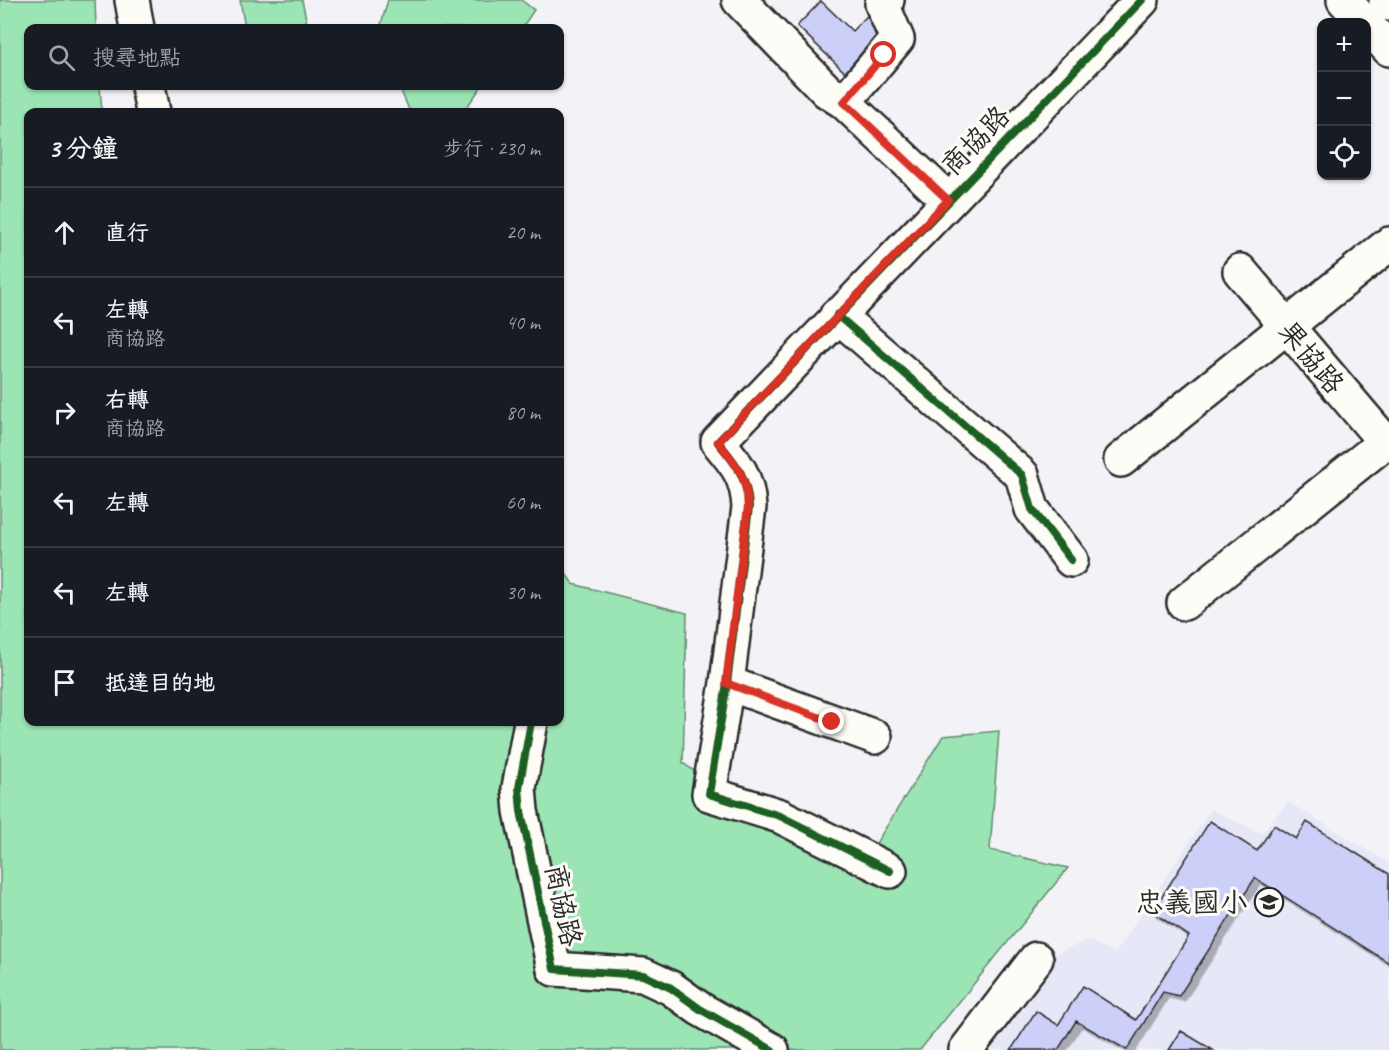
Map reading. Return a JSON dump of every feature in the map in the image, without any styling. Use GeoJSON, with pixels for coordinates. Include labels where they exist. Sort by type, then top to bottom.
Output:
{"type":"FeatureCollection","features":[{"type":"Feature","properties":{"kind":"street"},"geometry":{"type":"LineString","coordinates":[[132,0],[136,24]]}},
{"type":"Feature","properties":{"kind":"street","name":"商協路"},"geometry":{"type":"LineString","coordinates":[[739,0],[828,91],[844,102],[948,200]]}},
{"type":"Feature","properties":{"kind":"street"},"geometry":{"type":"LineString","coordinates":[[844,102],[897,39],[882,4],[886,0]]}},
{"type":"Feature","properties":{"kind":"street","name":"商協路"},"geometry":{"type":"LineString","coordinates":[[726,683],[748,507],[748,486],[739,467],[718,442],[837,315],[1142,0]]}},
{"type":"Feature","properties":{"kind":"street"},"geometry":{"type":"LineString","coordinates":[[1344,0],[1389,48]]}},
{"type":"Feature","properties":{"kind":"street"},"geometry":{"type":"LineString","coordinates":[[1386,0],[1389,4]]}},
{"type":"Feature","properties":{"kind":"street"},"geometry":{"type":"LineString","coordinates":[[149,90],[152,108]]}},
{"type":"Feature","properties":{"kind":"street"},"geometry":{"type":"LineString","coordinates":[[1121,460],[1389,244]]}},
{"type":"Feature","properties":{"kind":"street","name":"果協路"},"geometry":{"type":"LineString","coordinates":[[1240,271],[1387,441]]}},
{"type":"Feature","properties":{"kind":"street"},"geometry":{"type":"LineString","coordinates":[[837,315],[1022,475],[1032,509],[1071,560]]}},
{"type":"Feature","properties":{"kind":"street"},"geometry":{"type":"LineString","coordinates":[[1184,603],[1387,441]]}},
{"type":"Feature","properties":{"kind":"street"},"geometry":{"type":"LineString","coordinates":[[875,737],[726,683],[709,794],[780,816],[890,870]]}},
{"type":"Feature","properties":{"kind":"street","name":"商協路"},"geometry":{"type":"LineString","coordinates":[[530,726],[519,788],[521,811],[554,969],[643,975],[671,988],[700,1009],[772,1050]]}},
{"type":"Feature","properties":{"kind":"street"},"geometry":{"type":"LineString","coordinates":[[966,1050],[1036,959]]}},
{"type":"Feature","properties":{"kind":"shaded area","name":"忠義國小"},"geometry":{"type":"Polygon","coordinates":[[[1288,802],[1389,863],[1389,1050],[980,1050],[1043,959],[1087,940],[1115,953],[1211,809],[1261,833],[1288,802]]]}},
{"type":"Feature","properties":{"kind":"green space"},"geometry":{"type":"Polygon","coordinates":[[[0,0],[95,0],[96,24],[24,24],[24,90],[100,90],[102,108],[24,108],[24,726],[564,726],[564,571],[573,584],[687,613],[683,763],[755,814],[875,845],[943,736],[999,731],[990,850],[1068,868],[920,1050],[0,1050],[0,0]]]}},
{"type":"Feature","properties":{"kind":"green space"},"geometry":{"type":"Polygon","coordinates":[[[240,0],[302,0],[307,24],[244,24],[240,0]]]}},
{"type":"Feature","properties":{"kind":"green space"},"geometry":{"type":"Polygon","coordinates":[[[388,0],[521,0],[534,10],[525,24],[381,24],[388,0]]]}},
{"type":"Feature","properties":{"kind":"green space"},"geometry":{"type":"Polygon","coordinates":[[[401,90],[479,90],[466,108],[408,108],[401,90]]]}},
{"type":"Feature","properties":{"kind":"building"},"geometry":{"type":"Polygon","coordinates":[[[821,1],[852,31],[869,14],[894,38],[853,80],[797,26],[821,1]]]}},
{"type":"Feature","properties":{"kind":"building"},"geometry":{"type":"Polygon","coordinates":[[[1210,821],[1257,851],[1274,825],[1296,839],[1307,822],[1389,874],[1389,963],[1255,878],[1179,996],[1163,992],[1127,1050],[1076,1021],[1058,1050],[1011,1050],[1036,1011],[1058,1025],[1083,986],[1136,1020],[1189,936],[1152,912],[1210,821]]]}},
{"type":"Feature","properties":{"kind":"building"},"geometry":{"type":"Polygon","coordinates":[[[1181,1031],[1213,1050],[1169,1050],[1181,1031]]]}},
{"type":"Feature","properties":{"kind":"cycle path"},"geometry":{"type":"LineString","coordinates":[[890,871],[780,816],[709,794],[727,683],[749,507],[746,487],[740,472],[718,442],[1142,0]]}},
{"type":"Feature","properties":{"kind":"cycle path"},"geometry":{"type":"LineString","coordinates":[[837,315],[1022,475],[1032,509],[1071,560]]}},
{"type":"Feature","properties":{"kind":"cycle path"},"geometry":{"type":"LineString","coordinates":[[530,726],[519,788],[521,811],[554,969],[643,975],[671,988],[700,1009],[772,1050]]}},
{"type":"Feature","properties":{"kind":"place","name":"忠義國小"},"geometry":{"type":"Point","coordinates":[1269,902]}},
{"type":"Feature","properties":{"kind":"route"},"geometry":{"type":"LineString","coordinates":[[832,722],[726,683],[748,507],[748,486],[739,467],[718,442],[948,200],[844,102],[884,55]]}}]}
